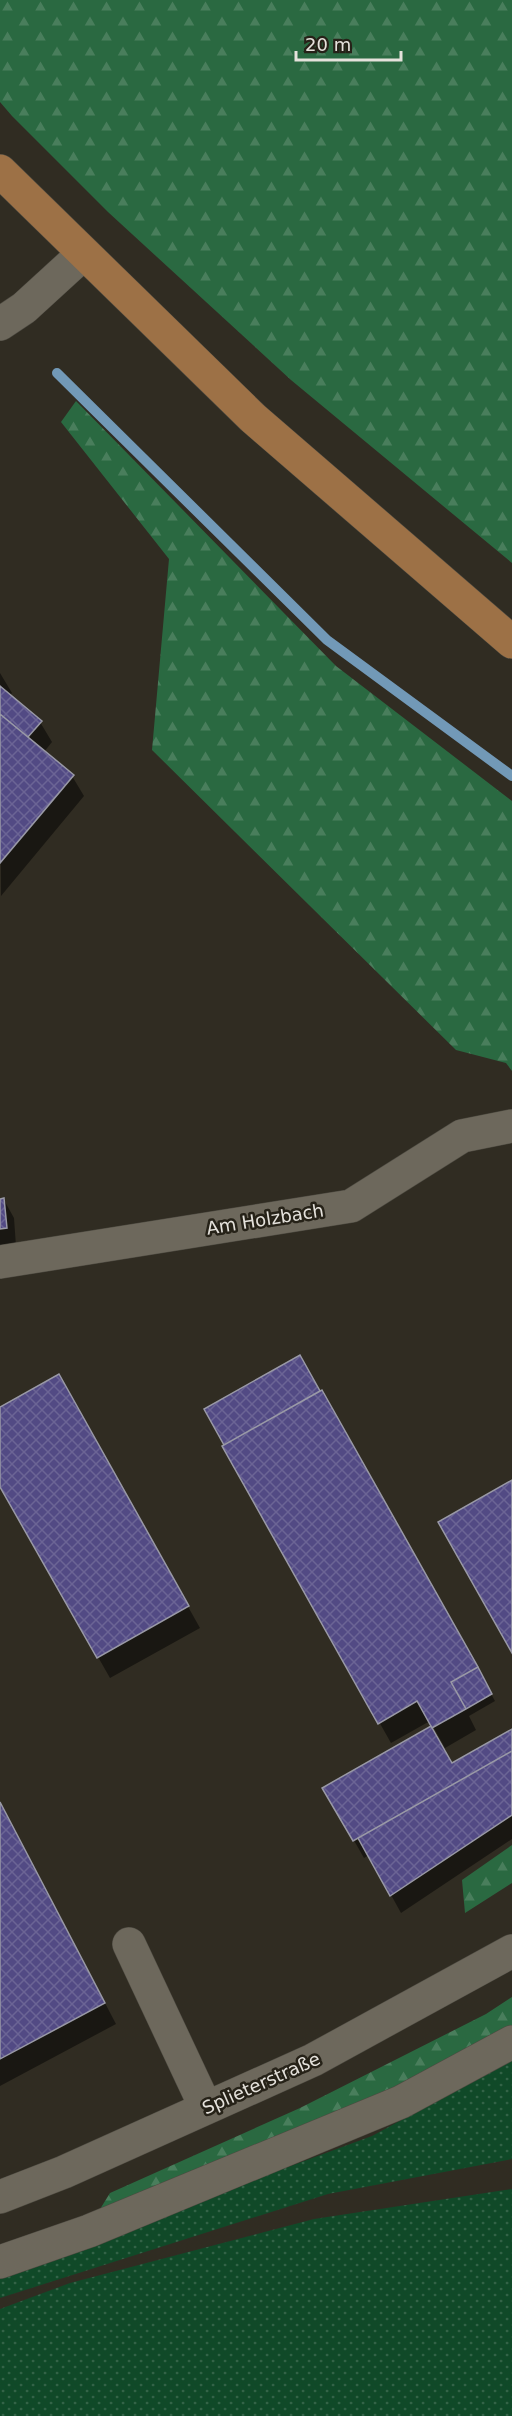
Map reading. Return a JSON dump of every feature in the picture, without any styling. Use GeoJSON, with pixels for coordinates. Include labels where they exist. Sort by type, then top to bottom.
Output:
{"type":"FeatureCollection","features":[{"type":"Feature","properties":{"kind":"main road"},"geometry":{"type":"LineString","coordinates":[[0,171],[253,418],[512,642]]}},
{"type":"Feature","properties":{"kind":"street"},"geometry":{"type":"LineString","coordinates":[[0,324],[24,308],[83,254]]}},
{"type":"Feature","properties":{"kind":"street","name":"Am Holzbach"},"geometry":{"type":"LineString","coordinates":[[0,1262],[351,1206],[462,1136],[512,1126]]}},
{"type":"Feature","properties":{"kind":"street"},"geometry":{"type":"LineString","coordinates":[[129,1944],[206,2108]]}},
{"type":"Feature","properties":{"kind":"street","name":"Splieterstraße"},"geometry":{"type":"LineString","coordinates":[[0,2197],[64,2172],[313,2060],[512,1951]]}},
{"type":"Feature","properties":{"kind":"street"},"geometry":{"type":"LineString","coordinates":[[0,2262],[88,2231],[401,2102],[512,2042]]}},
{"type":"Feature","properties":{"kind":"green space"},"geometry":{"type":"Polygon","coordinates":[[[0,0],[512,0],[512,563],[291,380],[108,212],[12,116],[0,102],[0,0]]]}},
{"type":"Feature","properties":{"kind":"green space"},"geometry":{"type":"Polygon","coordinates":[[[76,401],[336,666],[512,801],[512,1071],[506,1063],[456,1050],[152,750],[169,559],[61,422],[76,401]]]}},
{"type":"Feature","properties":{"kind":"green space"},"geometry":{"type":"Polygon","coordinates":[[[512,1845],[512,1883],[465,1913],[462,1880],[512,1845]]]}},
{"type":"Feature","properties":{"kind":"green space"},"geometry":{"type":"Polygon","coordinates":[[[512,1997],[512,2031],[396,2096],[97,2214],[110,2193],[300,2108],[486,2014],[512,1997]]]}},
{"type":"Feature","properties":{"kind":"green space"},"geometry":{"type":"Polygon","coordinates":[[[512,2060],[512,2159],[328,2194],[0,2298],[0,2273],[372,2136],[512,2060]]]}},
{"type":"Feature","properties":{"kind":"green space"},"geometry":{"type":"Polygon","coordinates":[[[512,2189],[512,2416],[0,2416],[0,2309],[70,2283],[314,2219],[512,2189]]]}},
{"type":"Feature","properties":{"kind":"building"},"geometry":{"type":"Polygon","coordinates":[[[0,686],[42,721],[28,737],[0,714],[0,686]]]}},
{"type":"Feature","properties":{"kind":"building"},"geometry":{"type":"Polygon","coordinates":[[[0,714],[74,775],[0,863],[0,714]]]}},
{"type":"Feature","properties":{"kind":"building"},"geometry":{"type":"Polygon","coordinates":[[[4,1198],[7,1228],[0,1229],[0,1199],[4,1198]]]}},
{"type":"Feature","properties":{"kind":"building"},"geometry":{"type":"Polygon","coordinates":[[[300,1355],[320,1391],[224,1445],[204,1409],[300,1355]]]}},
{"type":"Feature","properties":{"kind":"building"},"geometry":{"type":"Polygon","coordinates":[[[59,1374],[189,1606],[97,1658],[0,1487],[0,1407],[59,1374]]]}},
{"type":"Feature","properties":{"kind":"building"},"geometry":{"type":"Polygon","coordinates":[[[322,1390],[478,1667],[451,1682],[466,1709],[432,1728],[417,1701],[378,1724],[222,1446],[322,1390]]]}},
{"type":"Feature","properties":{"kind":"building"},"geometry":{"type":"Polygon","coordinates":[[[512,1480],[512,1653],[438,1522],[512,1480]]]}},
{"type":"Feature","properties":{"kind":"building"},"geometry":{"type":"Polygon","coordinates":[[[478,1667],[492,1694],[466,1709],[451,1682],[478,1667]]]}},
{"type":"Feature","properties":{"kind":"building"},"geometry":{"type":"Polygon","coordinates":[[[431,1726],[452,1763],[512,1729],[512,1751],[353,1841],[322,1788],[431,1726]]]}},
{"type":"Feature","properties":{"kind":"building"},"geometry":{"type":"Polygon","coordinates":[[[512,1751],[512,1815],[390,1896],[358,1838],[512,1751]]]}},
{"type":"Feature","properties":{"kind":"building"},"geometry":{"type":"Polygon","coordinates":[[[0,1802],[105,2003],[0,2059],[0,1802]]]}},
{"type":"Feature","properties":{"kind":"waterway"},"geometry":{"type":"LineString","coordinates":[[57,373],[327,640],[512,776]]}}]}
